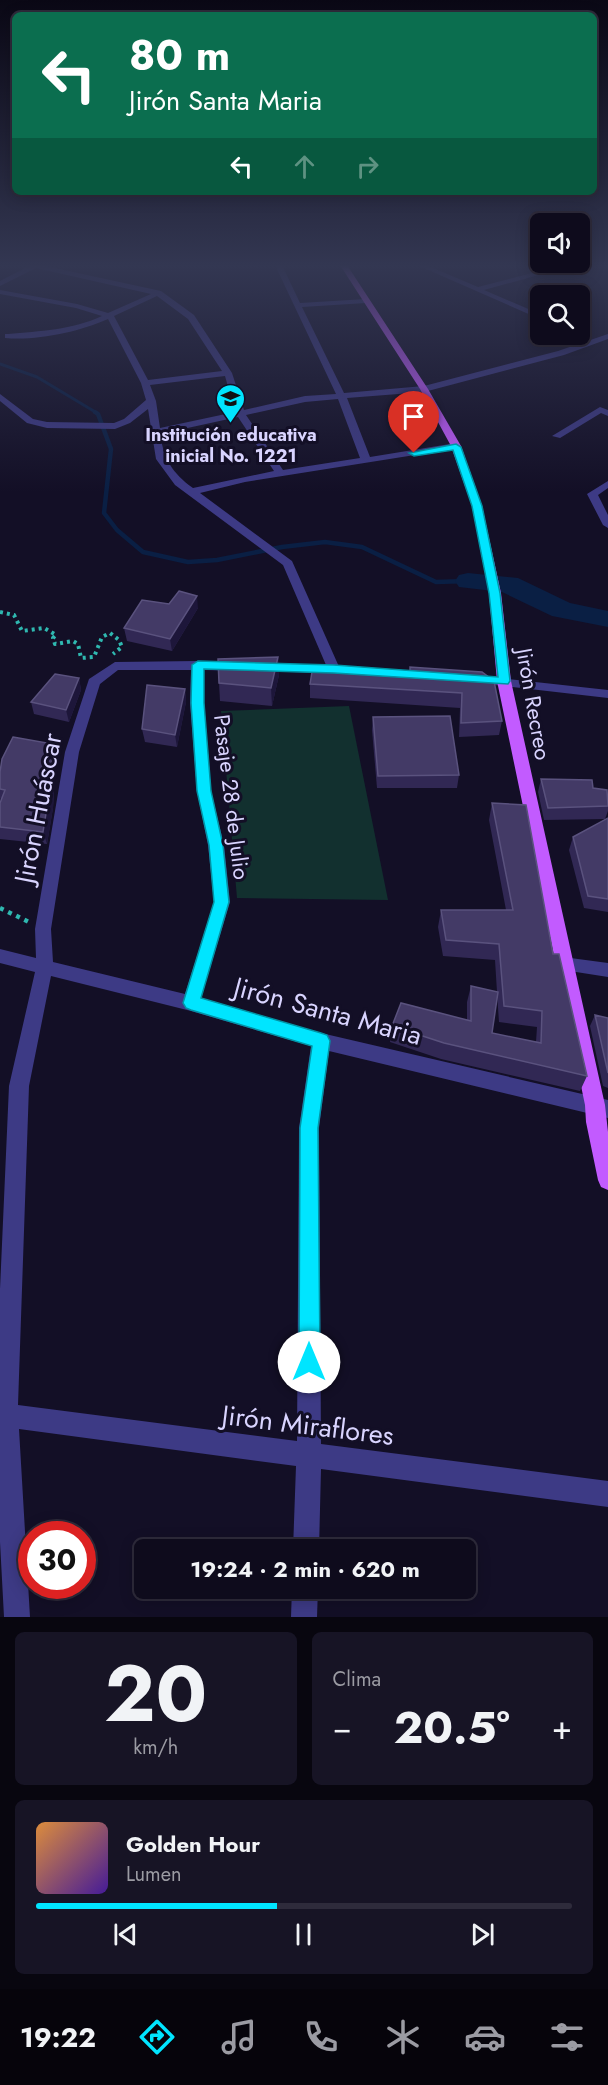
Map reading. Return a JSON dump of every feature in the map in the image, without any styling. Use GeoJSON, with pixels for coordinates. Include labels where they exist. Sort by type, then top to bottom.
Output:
{"type":"FeatureCollection","features":[{"type":"Feature","properties":{"kind":"main road","name":"Jirón Recreo"},"geometry":{"type":"LineString","coordinates":[[392,340],[424,389],[456,447],[477,506],[495,593],[504,681],[563,964],[601,1107],[596,1122],[608,1180]]}},
{"type":"Feature","properties":{"kind":"street"},"geometry":{"type":"LineString","coordinates":[[115,666],[198,665],[340,669],[288,563],[173,478],[162,462],[146,383],[123,340]]}},
{"type":"Feature","properties":{"kind":"street"},"geometry":{"type":"LineString","coordinates":[[207,340],[228,372],[240,413],[280,473]]}},
{"type":"Feature","properties":{"kind":"street"},"geometry":{"type":"LineString","coordinates":[[316,340],[341,395],[366,460]]}},
{"type":"Feature","properties":{"kind":"street"},"geometry":{"type":"LineString","coordinates":[[156,432],[305,399],[424,389],[561,353],[595,340]]}},
{"type":"Feature","properties":{"kind":"street"},"geometry":{"type":"LineString","coordinates":[[146,383],[228,372]]}},
{"type":"Feature","properties":{"kind":"street"},"geometry":{"type":"LineString","coordinates":[[0,397],[30,421],[46,425],[115,426],[127,421],[151,401]]}},
{"type":"Feature","properties":{"kind":"street"},"geometry":{"type":"LineString","coordinates":[[557,436],[600,410],[608,413]]}},
{"type":"Feature","properties":{"kind":"street"},"geometry":{"type":"LineString","coordinates":[[191,492],[280,473],[456,447]]}},
{"type":"Feature","properties":{"kind":"street"},"geometry":{"type":"LineString","coordinates":[[608,484],[592,494],[608,525]]}},
{"type":"Feature","properties":{"kind":"street","name":"Pasaje 28 de Julio"},"geometry":{"type":"LineString","coordinates":[[191,1003],[222,902],[216,845],[204,791],[197,703],[198,665]]}},
{"type":"Feature","properties":{"kind":"street","name":"Jirón Huáscar"},"geometry":{"type":"LineString","coordinates":[[17,1617],[3,1415],[19,1086],[45,965],[43,929],[74,747],[95,680],[115,666]]}},
{"type":"Feature","properties":{"kind":"street"},"geometry":{"type":"LineString","coordinates":[[459,678],[504,681],[608,694]]}},
{"type":"Feature","properties":{"kind":"street","name":"Jirón Santa Maria"},"geometry":{"type":"LineString","coordinates":[[0,956],[45,965],[191,1003],[321,1041],[601,1107]]}},
{"type":"Feature","properties":{"kind":"street"},"geometry":{"type":"LineString","coordinates":[[563,964],[608,970]]}},
{"type":"Feature","properties":{"kind":"street"},"geometry":{"type":"LineString","coordinates":[[306,1539],[309,1455],[309,1128],[321,1041]]}},
{"type":"Feature","properties":{"kind":"street","name":"Jirón Miraflores"},"geometry":{"type":"LineString","coordinates":[[3,1415],[608,1494]]}},
{"type":"Feature","properties":{"kind":"street"},"geometry":{"type":"LineString","coordinates":[[304,1599],[304,1617]]}},
{"type":"Feature","properties":{"kind":"path"},"geometry":{"type":"LineString","coordinates":[[0,612],[14,615],[22,631],[39,627],[56,635],[53,638],[55,644],[73,641],[78,644],[81,658],[94,657],[102,638],[110,633],[119,640],[122,647],[110,657],[115,666]]}},
{"type":"Feature","properties":{"kind":"path"},"geometry":{"type":"LineString","coordinates":[[0,908],[43,929]]}},
{"type":"Feature","properties":{"kind":"green space"},"geometry":{"type":"Polygon","coordinates":[[[349,706],[388,900],[237,898],[221,711],[349,706]]]}},
{"type":"Feature","properties":{"kind":"building"},"geometry":{"type":"Polygon","coordinates":[[[179,591],[197,596],[170,639],[124,628],[142,600],[169,604],[179,591]]]}},
{"type":"Feature","properties":{"kind":"building"},"geometry":{"type":"Polygon","coordinates":[[[278,657],[271,688],[219,683],[218,659],[278,657]]]}},
{"type":"Feature","properties":{"kind":"building"},"geometry":{"type":"Polygon","coordinates":[[[313,666],[410,672],[410,667],[482,672],[494,681],[502,721],[461,723],[462,693],[310,684],[313,666]]]}},
{"type":"Feature","properties":{"kind":"building"},"geometry":{"type":"Polygon","coordinates":[[[55,674],[79,678],[66,710],[31,702],[55,674]]]}},
{"type":"Feature","properties":{"kind":"building"},"geometry":{"type":"Polygon","coordinates":[[[147,685],[185,689],[175,735],[142,729],[147,685]]]}},
{"type":"Feature","properties":{"kind":"building"},"geometry":{"type":"Polygon","coordinates":[[[450,716],[459,775],[378,776],[373,717],[450,716]]]}},
{"type":"Feature","properties":{"kind":"building"},"geometry":{"type":"Polygon","coordinates":[[[13,737],[53,744],[43,832],[0,827],[0,803],[5,790],[0,789],[0,772],[2,759],[13,737]]]}},
{"type":"Feature","properties":{"kind":"building"},"geometry":{"type":"Polygon","coordinates":[[[541,779],[592,780],[593,788],[607,790],[608,806],[548,808],[541,779]]]}},
{"type":"Feature","properties":{"kind":"building"},"geometry":{"type":"Polygon","coordinates":[[[492,803],[526,805],[553,954],[559,954],[587,1076],[444,1043],[392,1026],[401,1003],[471,1021],[471,986],[498,992],[492,1033],[541,1043],[542,1011],[504,1006],[499,944],[446,940],[441,910],[513,910],[492,803]]]}},
{"type":"Feature","properties":{"kind":"building"},"geometry":{"type":"Polygon","coordinates":[[[608,818],[608,899],[588,896],[573,837],[608,818]]]}},
{"type":"Feature","properties":{"kind":"building"},"geometry":{"type":"Polygon","coordinates":[[[595,1015],[608,1018],[608,1073],[595,1015]]]}},
{"type":"Feature","properties":{"kind":"waterway"},"geometry":{"type":"LineString","coordinates":[[0,364],[37,377],[97,413]]}},
{"type":"Feature","properties":{"kind":"waterway"},"geometry":{"type":"LineString","coordinates":[[95,412],[98,414],[111,449],[104,513],[117,530],[143,552],[188,562],[217,560],[282,547],[325,542],[362,547],[436,582],[468,581]]}},
{"type":"Feature","properties":{"kind":"waterway"},"geometry":{"type":"LineString","coordinates":[[468,581],[508,584],[562,610],[608,619]]}},
{"type":"Feature","properties":{"kind":"place","name":"Institución educativa inicial No. 1221"},"geometry":{"type":"Point","coordinates":[231,424]}},
{"type":"Feature","properties":{"kind":"route"},"geometry":{"type":"LineString","coordinates":[[309,1362],[309,1128],[321,1041],[191,1003],[222,906],[216,845],[204,791],[197,703],[198,665],[334,669],[504,681],[495,593],[477,506],[456,447],[414,453]]}}]}
